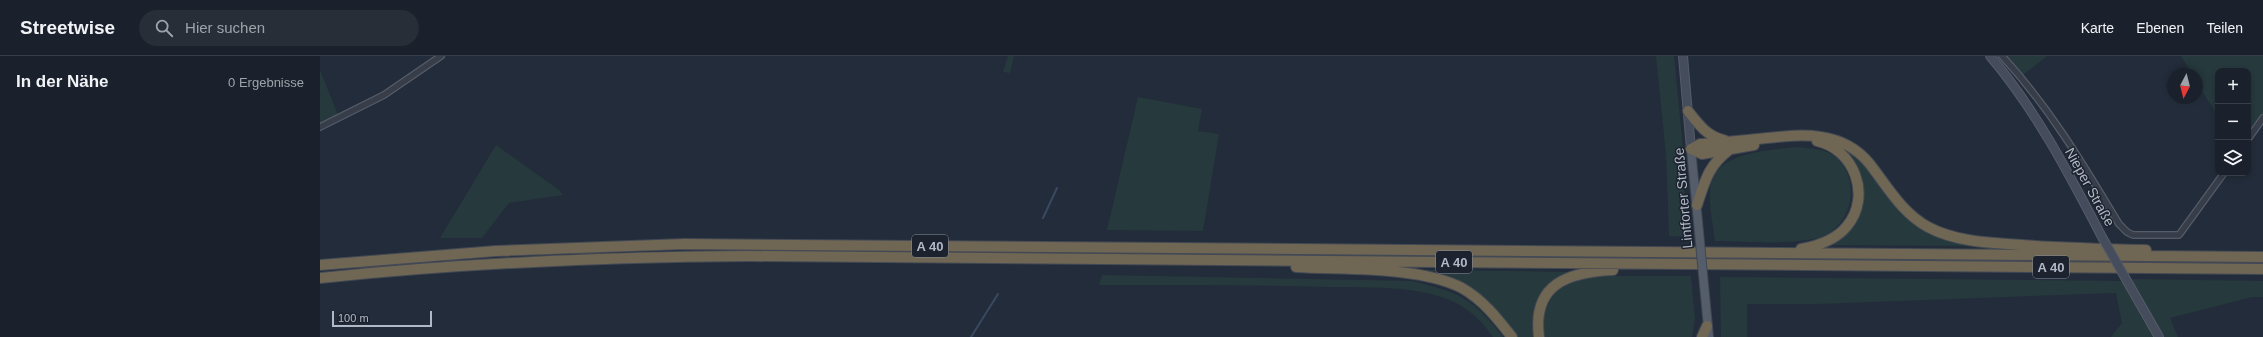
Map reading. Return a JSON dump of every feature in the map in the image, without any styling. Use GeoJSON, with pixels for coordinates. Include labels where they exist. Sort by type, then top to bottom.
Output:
{"type":"FeatureCollection","features":[{"type":"Feature","properties":{"kind":"highway"},"geometry":{"type":"LineString","coordinates":[[1688,112],[1702,129],[1730,146],[1798,139],[1813,140],[1826,143],[1837,150],[1852,166],[1858,179],[1859,194],[1858,206],[1847,226],[1838,235],[1819,245],[1781,253]]}},
{"type":"Feature","properties":{"kind":"highway"},"geometry":{"type":"LineString","coordinates":[[1691,149],[1702,154],[1730,146],[1815,135],[1831,138],[1846,144],[1863,156],[1901,206],[1915,218],[1928,227],[1947,235],[1993,243],[2148,250],[2196,257]]}},
{"type":"Feature","properties":{"kind":"highway"},"geometry":{"type":"LineString","coordinates":[[1697,205],[1710,169],[1730,146]]}},
{"type":"Feature","properties":{"kind":"highway","name":"A 40"},"geometry":{"type":"LineString","coordinates":[[320,265],[496,251],[684,244],[2263,257]]}},
{"type":"Feature","properties":{"kind":"highway","name":"A 40"},"geometry":{"type":"LineString","coordinates":[[320,278],[474,264],[651,256],[2263,269]]}},
{"type":"Feature","properties":{"kind":"highway"},"geometry":{"type":"LineString","coordinates":[[1236,260],[1258,265],[1426,276],[1456,286],[1473,295],[1486,306],[1512,337]]}},
{"type":"Feature","properties":{"kind":"highway"},"geometry":{"type":"LineString","coordinates":[[1539,337],[1538,326],[1540,309],[1548,291],[1561,280],[1578,274],[1602,270],[1642,269],[1672,264]]}},
{"type":"Feature","properties":{"kind":"highway"},"geometry":{"type":"LineString","coordinates":[[1702,337],[1707,326]]}},
{"type":"Feature","properties":{"kind":"main road","name":"Lintforter Straße"},"geometry":{"type":"LineString","coordinates":[[1691,149],[1709,337]]}},
{"type":"Feature","properties":{"kind":"street"},"geometry":{"type":"LineString","coordinates":[[320,127],[384,95],[440,56]]}},
{"type":"Feature","properties":{"kind":"street","name":"Lintforter Straße"},"geometry":{"type":"LineString","coordinates":[[1683,56],[1691,149]]}},
{"type":"Feature","properties":{"kind":"street","name":"Nieper Straße"},"geometry":{"type":"LineString","coordinates":[[1990,56],[2021,94],[2043,128],[2102,237],[2159,337]]}},
{"type":"Feature","properties":{"kind":"street"},"geometry":{"type":"LineString","coordinates":[[2002,56],[2030,85],[2049,111],[2119,224],[2127,232],[2140,236],[2179,235],[2222,176]]}},
{"type":"Feature","properties":{"kind":"street"},"geometry":{"type":"LineString","coordinates":[[2251,135],[2263,118]]}},
{"type":"Feature","properties":{"kind":"shaded area"},"geometry":{"type":"Polygon","coordinates":[[[1008,56],[1014,56],[1010,73],[1003,72],[1008,56]]]}},
{"type":"Feature","properties":{"kind":"shaded area"},"geometry":{"type":"Polygon","coordinates":[[[1656,56],[1674,56],[1683,148],[1686,237],[1669,236],[1666,155],[1656,56]]]}},
{"type":"Feature","properties":{"kind":"shaded area"},"geometry":{"type":"Polygon","coordinates":[[[2007,56],[2047,56],[2023,75],[2007,56]]]}},
{"type":"Feature","properties":{"kind":"shaded area"},"geometry":{"type":"Polygon","coordinates":[[[2181,56],[2263,56],[2263,118],[2251,135],[2251,68],[2215,68],[2215,111],[2203,92],[2203,68],[2188,68],[2181,56]]]}},
{"type":"Feature","properties":{"kind":"shaded area"},"geometry":{"type":"Polygon","coordinates":[[[320,70],[338,115],[320,123],[320,70]]]}},
{"type":"Feature","properties":{"kind":"shaded area"},"geometry":{"type":"Polygon","coordinates":[[[1138,97],[1202,109],[1198,131],[1219,134],[1203,231],[1107,230],[1138,97]]]}},
{"type":"Feature","properties":{"kind":"shaded area"},"geometry":{"type":"Polygon","coordinates":[[[1833,144],[1854,153],[1898,205],[1968,244],[1967,246],[1824,245],[1833,241],[1862,196],[1833,144]]]}},
{"type":"Feature","properties":{"kind":"shaded area"},"geometry":{"type":"Polygon","coordinates":[[[496,145],[559,190],[563,195],[509,203],[482,238],[440,238],[496,145]]]}},
{"type":"Feature","properties":{"kind":"shaded area"},"geometry":{"type":"Polygon","coordinates":[[[1795,147],[1824,151],[1833,155],[1842,163],[1850,185],[1851,196],[1844,218],[1827,234],[1804,241],[1715,241],[1710,192],[1712,179],[1719,169],[1729,161],[1755,152],[1795,147]]]}},
{"type":"Feature","properties":{"kind":"shaded area"},"geometry":{"type":"Polygon","coordinates":[[[1424,270],[1573,272],[1536,308],[1533,326],[1535,337],[1514,337],[1488,304],[1420,273],[1424,270]]]}},
{"type":"Feature","properties":{"kind":"shaded area"},"geometry":{"type":"Polygon","coordinates":[[[1102,275],[1412,281],[1442,289],[1464,298],[1483,313],[1503,337],[1493,337],[1472,313],[1452,301],[1416,291],[1371,287],[1099,285],[1102,275]]]}},
{"type":"Feature","properties":{"kind":"shaded area"},"geometry":{"type":"Polygon","coordinates":[[[1602,276],[1691,276],[1695,319],[1692,337],[1544,337],[1543,327],[1546,309],[1554,294],[1569,283],[1578,279],[1602,276]]]}},
{"type":"Feature","properties":{"kind":"shaded area"},"geometry":{"type":"Polygon","coordinates":[[[1720,277],[2122,281],[2154,337],[2111,337],[2122,323],[2116,293],[1818,304],[1747,304],[1747,337],[1721,337],[1720,277]]]}},
{"type":"Feature","properties":{"kind":"shaded area"},"geometry":{"type":"Polygon","coordinates":[[[2132,279],[2263,281],[2263,297],[2252,297],[2170,318],[2178,337],[2163,337],[2132,279]]]}},
{"type":"Feature","properties":{"kind":"waterway"},"geometry":{"type":"LineString","coordinates":[[1043,218],[1057,188]]}},
{"type":"Feature","properties":{"kind":"waterway"},"geometry":{"type":"LineString","coordinates":[[971,337],[998,294]]}}]}
